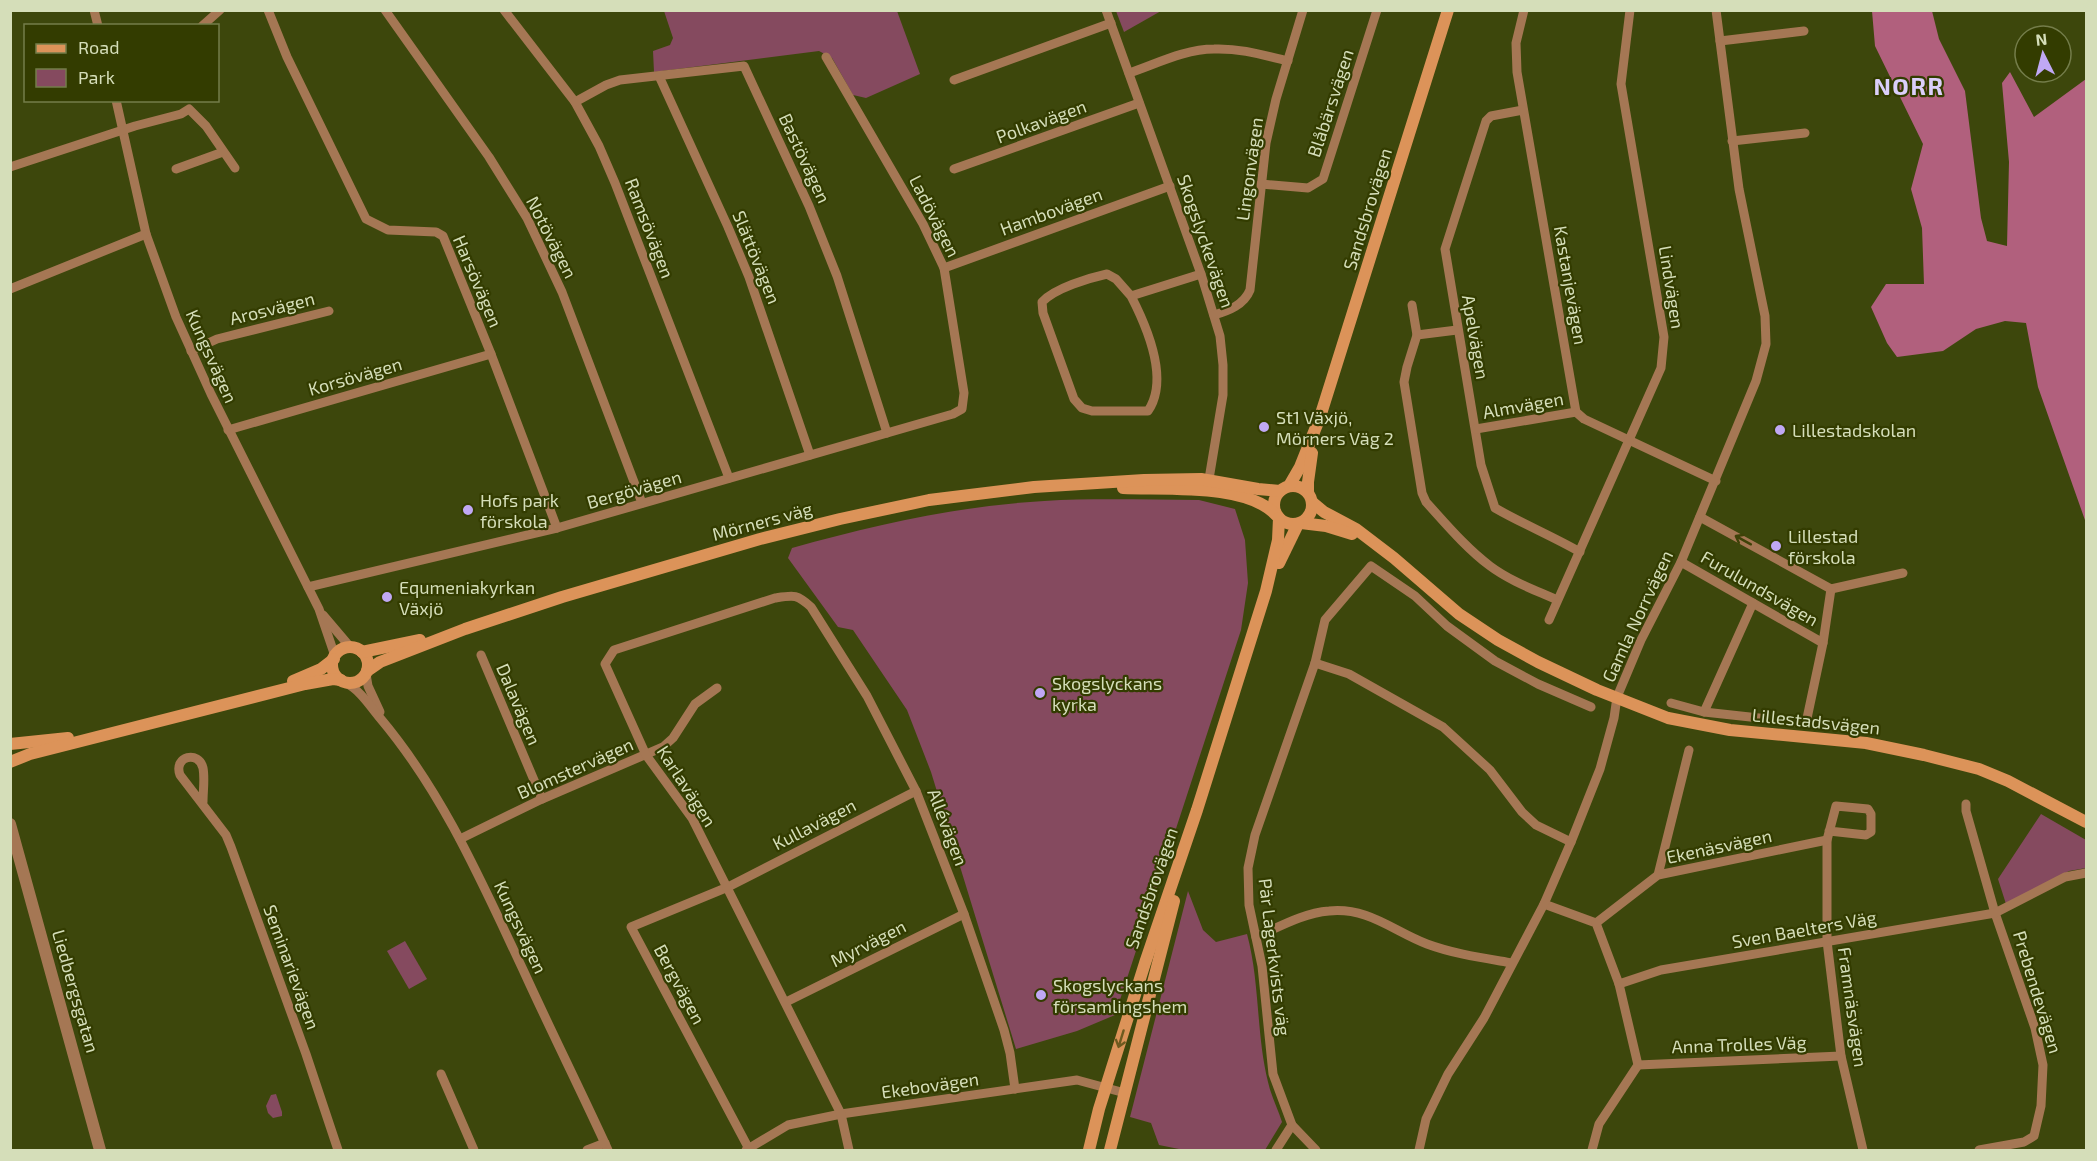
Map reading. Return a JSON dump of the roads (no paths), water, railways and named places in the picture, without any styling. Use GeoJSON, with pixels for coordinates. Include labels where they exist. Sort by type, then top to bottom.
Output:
{"type":"FeatureCollection","features":[{"type":"Feature","properties":{"kind":"main road","name":"Sandsbrovägen"},"geometry":{"type":"LineString","coordinates":[[1284,488],[1300,467],[1320,417],[1448,10]]}},
{"type":"Feature","properties":{"kind":"main road","name":"Sandsbrovägen"},"geometry":{"type":"LineString","coordinates":[[1310,497],[1309,468],[1320,417]]}},
{"type":"Feature","properties":{"kind":"main road","name":"Mörners väg"},"geometry":{"type":"LineString","coordinates":[[367,673],[380,662],[465,629],[562,597],[717,551],[840,519],[929,500],[1034,487],[1144,480],[1258,489],[1284,488]]}},
{"type":"Feature","properties":{"kind":"main road","name":"Mörners väg"},"geometry":{"type":"LineString","coordinates":[[1208,485],[1261,504],[1278,517]]}},
{"type":"Feature","properties":{"kind":"main road"},"geometry":{"type":"LineString","coordinates":[[1299,487],[1310,497],[1311,513],[1299,523],[1287,523],[1278,517],[1274,501],[1284,488],[1299,487]]}},
{"type":"Feature","properties":{"kind":"main road","name":"Lillestadsvägen"},"geometry":{"type":"LineString","coordinates":[[1310,497],[1324,512],[1356,529],[1394,558],[1459,614],[1498,640],[1538,662],[1617,697],[1668,718],[1730,730],[1866,743],[1979,769],[2008,781],[2086,822]]}},
{"type":"Feature","properties":{"kind":"main road","name":"Sandsbrovägen"},"geometry":{"type":"LineString","coordinates":[[1089,1150],[1145,963],[1197,810],[1266,591],[1278,540],[1278,517]]}},
{"type":"Feature","properties":{"kind":"main road","name":"Lillestadsvägen"},"geometry":{"type":"LineString","coordinates":[[1299,523],[1310,522],[1332,527],[1374,543]]}},
{"type":"Feature","properties":{"kind":"main road","name":"Sandsbrovägen"},"geometry":{"type":"LineString","coordinates":[[1266,591],[1293,531],[1299,523]]}},
{"type":"Feature","properties":{"kind":"main road","name":"Mörners väg"},"geometry":{"type":"LineString","coordinates":[[356,650],[465,629]]}},
{"type":"Feature","properties":{"kind":"main road"},"geometry":{"type":"LineString","coordinates":[[10,762],[30,754],[324,680],[357,682],[367,673],[367,660],[356,650],[345,649],[321,669],[232,702]]}},
{"type":"Feature","properties":{"kind":"main road"},"geometry":{"type":"LineString","coordinates":[[335,657],[333,671],[343,681]]}},
{"type":"Feature","properties":{"kind":"main road"},"geometry":{"type":"LineString","coordinates":[[10,744],[116,732]]}},
{"type":"Feature","properties":{"kind":"main road","name":"Sandsbrovägen"},"geometry":{"type":"LineString","coordinates":[[1110,1150],[1197,810]]}},
{"type":"Feature","properties":{"kind":"street"},"geometry":{"type":"LineString","coordinates":[[204,24],[220,10]]}},
{"type":"Feature","properties":{"kind":"street","name":"Harsövägen"},"geometry":{"type":"LineString","coordinates":[[268,10],[287,57],[366,219],[388,230],[436,232],[443,236],[557,528]]}},
{"type":"Feature","properties":{"kind":"street","name":"Notövägen"},"geometry":{"type":"LineString","coordinates":[[386,10],[489,157],[532,227],[562,292],[642,504]]}},
{"type":"Feature","properties":{"kind":"street","name":"Ramsövägen"},"geometry":{"type":"LineString","coordinates":[[504,10],[575,102],[599,146],[729,478]]}},
{"type":"Feature","properties":{"kind":"street","name":"Skogslyckevägen"},"geometry":{"type":"LineString","coordinates":[[1106,10],[1201,274],[1221,344],[1224,381],[1222,408],[1208,485]]}},
{"type":"Feature","properties":{"kind":"street","name":"Lingonvägen"},"geometry":{"type":"LineString","coordinates":[[1214,315],[1237,305],[1248,297],[1266,144],[1276,99],[1303,10]]}},
{"type":"Feature","properties":{"kind":"street","name":"Blåbärsvägen"},"geometry":{"type":"LineString","coordinates":[[1261,184],[1308,189],[1323,179],[1377,10]]}},
{"type":"Feature","properties":{"kind":"street","name":"Kastanjevägen"},"geometry":{"type":"LineString","coordinates":[[1524,10],[1516,43],[1517,72],[1576,412]]}},
{"type":"Feature","properties":{"kind":"street","name":"Lindvägen"},"geometry":{"type":"LineString","coordinates":[[1549,620],[1661,368],[1664,337],[1621,84],[1630,10]]}},
{"type":"Feature","properties":{"kind":"street","name":"Gamla Norrvägen"},"geometry":{"type":"LineString","coordinates":[[1419,1150],[1426,1119],[1448,1074],[1484,1018],[1544,904],[1571,842],[1600,769],[1614,718],[1617,697],[1641,640],[1681,562],[1716,481],[1756,381],[1766,344],[1765,316],[1738,189],[1716,10]]}},
{"type":"Feature","properties":{"kind":"street"},"geometry":{"type":"LineString","coordinates":[[954,80],[1111,23]]}},
{"type":"Feature","properties":{"kind":"street"},"geometry":{"type":"LineString","coordinates":[[1720,41],[1804,31]]}},
{"type":"Feature","properties":{"kind":"street"},"geometry":{"type":"LineString","coordinates":[[1129,73],[1184,54],[1213,49],[1249,51],[1287,61]]}},
{"type":"Feature","properties":{"kind":"street","name":"Ladövägen"},"geometry":{"type":"LineString","coordinates":[[826,57],[918,214],[944,268],[964,393],[964,407]]}},
{"type":"Feature","properties":{"kind":"street","name":"Bastövägen"},"geometry":{"type":"LineString","coordinates":[[575,102],[620,80],[744,66],[809,206],[837,276],[887,433]]}},
{"type":"Feature","properties":{"kind":"street","name":"Slättövägen"},"geometry":{"type":"LineString","coordinates":[[659,76],[749,277],[810,455]]}},
{"type":"Feature","properties":{"kind":"street","name":"Kungsvägen"},"geometry":{"type":"LineString","coordinates":[[116,102],[146,234],[162,280],[191,351],[228,430],[319,609],[335,657]]}},
{"type":"Feature","properties":{"kind":"street","name":"Polkavägen"},"geometry":{"type":"LineString","coordinates":[[954,169],[1139,104]]}},
{"type":"Feature","properties":{"kind":"street"},"geometry":{"type":"LineString","coordinates":[[10,166],[181,114],[189,109],[206,126],[235,168]]}},
{"type":"Feature","properties":{"kind":"street","name":"Apelvägen"},"geometry":{"type":"LineString","coordinates":[[1523,110],[1491,116],[1486,121],[1444,249],[1481,465],[1495,508],[1520,523],[1553,536],[1580,552]]}},
{"type":"Feature","properties":{"kind":"street"},"geometry":{"type":"LineString","coordinates":[[1732,141],[1805,133]]}},
{"type":"Feature","properties":{"kind":"street"},"geometry":{"type":"LineString","coordinates":[[176,169],[223,152]]}},
{"type":"Feature","properties":{"kind":"street","name":"Hambovägen"},"geometry":{"type":"LineString","coordinates":[[944,268],[1170,186]]}},
{"type":"Feature","properties":{"kind":"street"},"geometry":{"type":"LineString","coordinates":[[10,289],[146,234]]}},
{"type":"Feature","properties":{"kind":"street"},"geometry":{"type":"LineString","coordinates":[[1107,274],[1116,279],[1131,296],[1150,338],[1157,374],[1154,402],[1148,411],[1092,411],[1082,408],[1074,399],[1042,302],[1049,294],[1107,274]]}},
{"type":"Feature","properties":{"kind":"street"},"geometry":{"type":"LineString","coordinates":[[1131,296],[1201,274]]}},
{"type":"Feature","properties":{"kind":"street"},"geometry":{"type":"LineString","coordinates":[[1412,305],[1417,335],[1407,367],[1405,394],[1422,493],[1426,502],[1467,547],[1490,566],[1513,580],[1557,600]]}},
{"type":"Feature","properties":{"kind":"street","name":"Arosvägen"},"geometry":{"type":"LineString","coordinates":[[191,351],[217,339],[329,311]]}},
{"type":"Feature","properties":{"kind":"street"},"geometry":{"type":"LineString","coordinates":[[1417,335],[1457,330]]}},
{"type":"Feature","properties":{"kind":"street","name":"Korsövägen"},"geometry":{"type":"LineString","coordinates":[[228,430],[491,354]]}},
{"type":"Feature","properties":{"kind":"street","name":"Bergövägen"},"geometry":{"type":"LineString","coordinates":[[308,587],[557,528],[953,414],[964,407]]}},
{"type":"Feature","properties":{"kind":"street"},"geometry":{"type":"LineString","coordinates":[[1576,412],[1584,419],[1716,481]]}},
{"type":"Feature","properties":{"kind":"street","name":"Almvägen"},"geometry":{"type":"LineString","coordinates":[[1476,429],[1576,412]]}},
{"type":"Feature","properties":{"kind":"street"},"geometry":{"type":"LineString","coordinates":[[1700,517],[1831,589],[1903,573]]}},
{"type":"Feature","properties":{"kind":"street","name":"Furulundsvägen"},"geometry":{"type":"LineString","coordinates":[[1681,562],[1823,643]]}},
{"type":"Feature","properties":{"kind":"street","name":"Pär Lagerkvists väg"},"geometry":{"type":"LineString","coordinates":[[1292,1125],[1273,1074],[1262,966],[1249,905],[1248,868],[1255,835],[1316,663],[1326,620],[1371,566],[1415,596],[1447,626],[1496,662],[1530,680]]}},
{"type":"Feature","properties":{"kind":"street"},"geometry":{"type":"LineString","coordinates":[[1823,643],[1831,589]]}},
{"type":"Feature","properties":{"kind":"street","name":"Karlavägen"},"geometry":{"type":"LineString","coordinates":[[802,598],[793,595],[776,598],[614,650],[605,664],[646,755],[692,818],[786,1002],[841,1114],[849,1150]]}},
{"type":"Feature","properties":{"kind":"street","name":"Allévägen"},"geometry":{"type":"LineString","coordinates":[[802,598],[812,607],[867,696],[916,791],[964,914],[1004,1030],[1015,1089]]}},
{"type":"Feature","properties":{"kind":"street"},"geometry":{"type":"LineString","coordinates":[[1704,711],[1753,603]]}},
{"type":"Feature","properties":{"kind":"street","name":"Kungsvägen"},"geometry":{"type":"LineString","coordinates":[[319,609],[356,650]]}},
{"type":"Feature","properties":{"kind":"street","name":"Lillestadsvägen"},"geometry":{"type":"LineString","coordinates":[[1671,704],[1704,711],[1806,723],[1823,643]]}},
{"type":"Feature","properties":{"kind":"street","name":"Dalavägen"},"geometry":{"type":"LineString","coordinates":[[481,655],[542,799]]}},
{"type":"Feature","properties":{"kind":"street"},"geometry":{"type":"LineString","coordinates":[[1538,662],[1530,680],[1591,706]]}},
{"type":"Feature","properties":{"kind":"street"},"geometry":{"type":"LineString","coordinates":[[1316,663],[1349,674],[1443,727],[1490,770],[1522,812],[1536,825],[1571,842]]}},
{"type":"Feature","properties":{"kind":"street","name":"Kungsvägen"},"geometry":{"type":"LineString","coordinates":[[367,673],[374,701],[388,728]]}},
{"type":"Feature","properties":{"kind":"street","name":"Kungsvägen"},"geometry":{"type":"LineString","coordinates":[[343,681],[358,693],[388,728],[430,786],[460,839],[606,1147]]}},
{"type":"Feature","properties":{"kind":"street","name":"Blomstervägen"},"geometry":{"type":"LineString","coordinates":[[460,839],[542,799],[663,747],[673,738],[695,704],[717,688]]}},
{"type":"Feature","properties":{"kind":"street"},"geometry":{"type":"LineString","coordinates":[[1658,876],[1689,750]]}},
{"type":"Feature","properties":{"kind":"street","name":"Seminarievägen"},"geometry":{"type":"LineString","coordinates":[[203,802],[203,766],[199,759],[185,758],[180,762],[178,769],[180,775],[203,802],[226,835],[306,1054],[338,1150]]}},
{"type":"Feature","properties":{"kind":"street","name":"Kullavägen"},"geometry":{"type":"LineString","coordinates":[[728,887],[916,791]]}},
{"type":"Feature","properties":{"kind":"street","name":"Prebendevägen"},"geometry":{"type":"LineString","coordinates":[[1966,804],[1995,913],[2035,1028],[2043,1065],[2041,1106],[2034,1136],[2024,1142],[1979,1150]]}},
{"type":"Feature","properties":{"kind":"street","name":"Framnäsvägen"},"geometry":{"type":"LineString","coordinates":[[1828,836],[1866,835],[1871,832],[1871,814],[1868,809],[1836,806],[1828,836],[1827,941],[1841,1056],[1863,1150]]}},
{"type":"Feature","properties":{"kind":"street","name":"Liedbergsgatan"},"geometry":{"type":"LineString","coordinates":[[10,824],[100,1150]]}},
{"type":"Feature","properties":{"kind":"street","name":"Ekenäsvägen"},"geometry":{"type":"LineString","coordinates":[[1596,923],[1658,876],[1828,836]]}},
{"type":"Feature","properties":{"kind":"street"},"geometry":{"type":"LineString","coordinates":[[1995,913],[2065,877],[2086,873]]}},
{"type":"Feature","properties":{"kind":"street","name":"Bergvägen"},"geometry":{"type":"LineString","coordinates":[[728,887],[631,927],[747,1150]]}},
{"type":"Feature","properties":{"kind":"street"},"geometry":{"type":"LineString","coordinates":[[1544,904],[1596,923],[1619,984],[1638,1065],[1599,1124],[1592,1150]]}},
{"type":"Feature","properties":{"kind":"street"},"geometry":{"type":"LineString","coordinates":[[1256,937],[1305,915],[1329,910],[1356,911],[1426,944],[1466,955],[1512,963]]}},
{"type":"Feature","properties":{"kind":"street","name":"Sven Baelters Väg"},"geometry":{"type":"LineString","coordinates":[[1619,984],[1661,970],[1995,913]]}},
{"type":"Feature","properties":{"kind":"street","name":"Myrvägen"},"geometry":{"type":"LineString","coordinates":[[786,1002],[964,914]]}},
{"type":"Feature","properties":{"kind":"street","name":"Anna Trolles Väg"},"geometry":{"type":"LineString","coordinates":[[1638,1065],[1841,1056]]}},
{"type":"Feature","properties":{"kind":"street"},"geometry":{"type":"LineString","coordinates":[[441,1074],[474,1150]]}},
{"type":"Feature","properties":{"kind":"street","name":"Ekebovägen"},"geometry":{"type":"LineString","coordinates":[[747,1150],[788,1125],[841,1114],[1077,1080],[1125,1093]]}},
{"type":"Feature","properties":{"kind":"street"},"geometry":{"type":"LineString","coordinates":[[1276,1150],[1292,1125],[1316,1150]]}},
{"type":"Feature","properties":{"kind":"street"},"geometry":{"type":"LineString","coordinates":[[587,1150],[606,1147]]}},
{"type":"Feature","properties":{"kind":"place","name":"St1 Växjö, Mörners Väg 2"},"geometry":{"type":"Point","coordinates":[1264,427]}},
{"type":"Feature","properties":{"kind":"place","name":"Lillestadskolan"},"geometry":{"type":"Point","coordinates":[1780,430]}},
{"type":"Feature","properties":{"kind":"place","name":"Hofs park förskola"},"geometry":{"type":"Point","coordinates":[468,510]}},
{"type":"Feature","properties":{"kind":"place","name":"Lillestad förskola"},"geometry":{"type":"Point","coordinates":[1776,546]}},
{"type":"Feature","properties":{"kind":"place","name":"Equmeniakyrkan Växjö"},"geometry":{"type":"Point","coordinates":[387,597]}},
{"type":"Feature","properties":{"kind":"place","name":"Skogslyckans kyrka"},"geometry":{"type":"Point","coordinates":[1040,693]}},
{"type":"Feature","properties":{"kind":"place","name":"Skogslyckans församlingshem"},"geometry":{"type":"Point","coordinates":[1041,995]}},
{"type":"Feature","properties":{"kind":"district","name":"NORR"},"geometry":{"type":"Point","coordinates":[1909,85]}}]}
